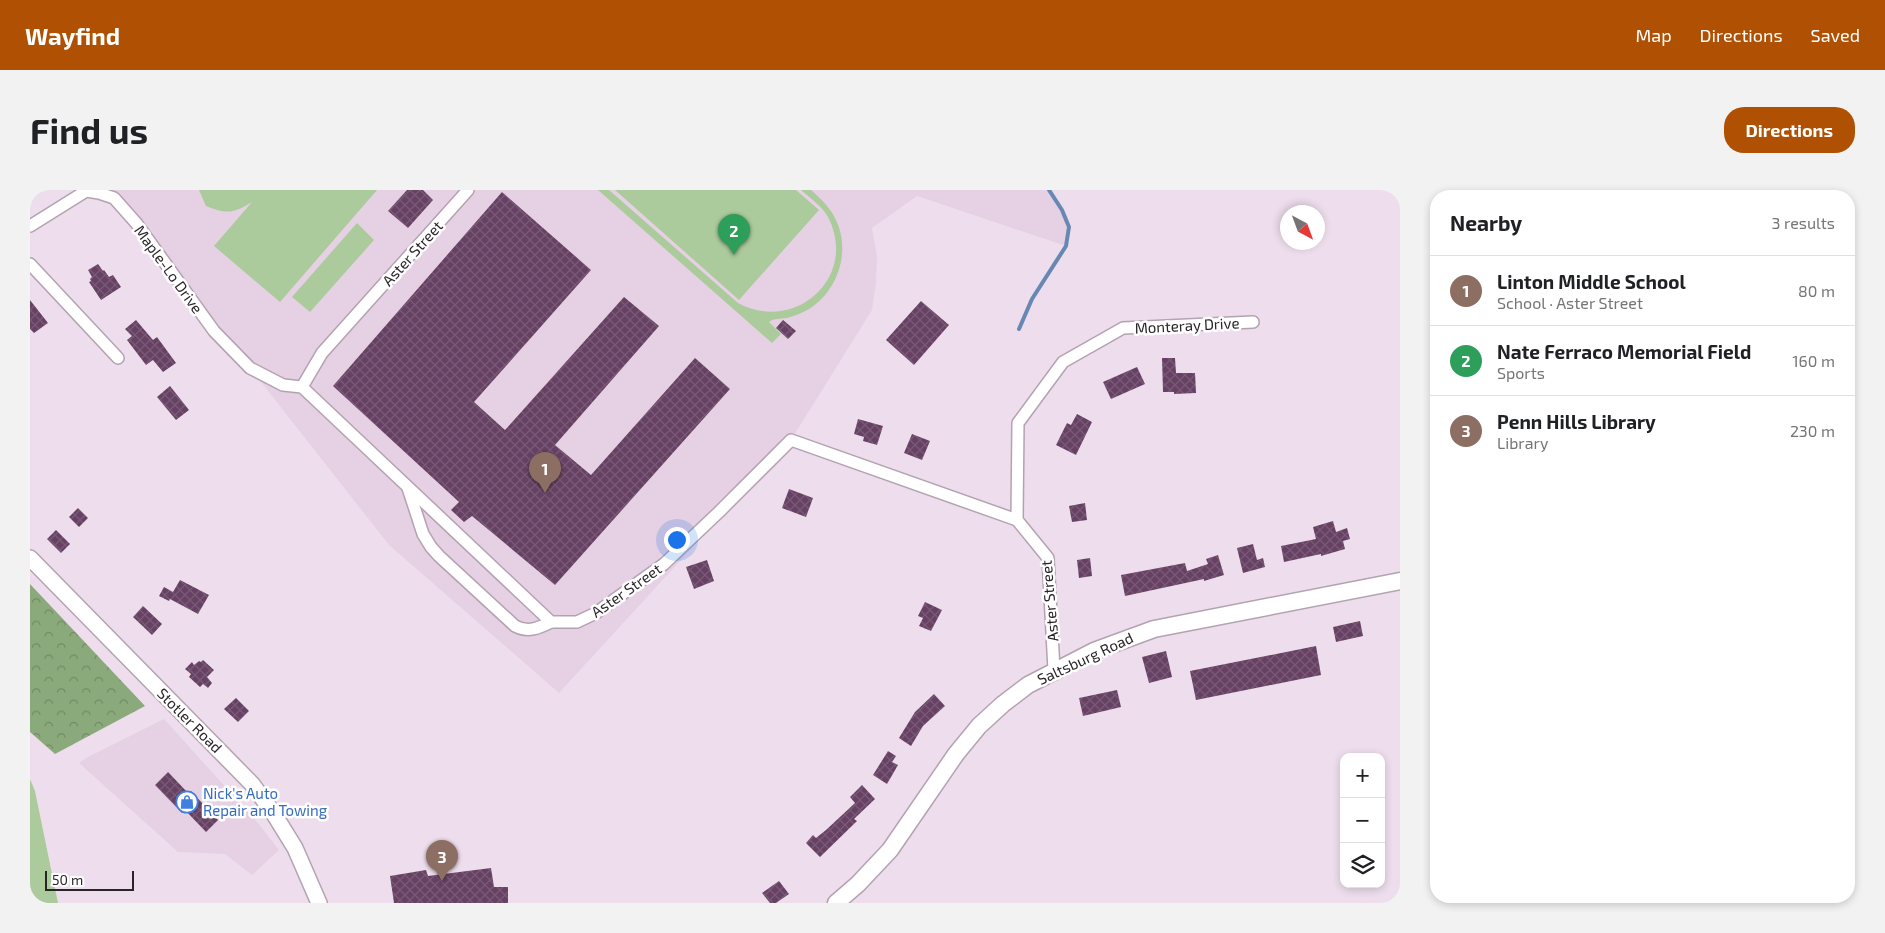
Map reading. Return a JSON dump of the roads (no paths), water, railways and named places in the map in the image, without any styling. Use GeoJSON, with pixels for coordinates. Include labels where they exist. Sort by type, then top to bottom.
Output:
{"type":"FeatureCollection","features":[{"type":"Feature","properties":{"kind":"main road","name":"Saltsburg Road"},"geometry":{"type":"LineString","coordinates":[[836,903],[858,884],[890,850],[956,754],[979,726],[1028,685],[1054,670],[1094,651],[1154,629],[1400,581]]}},
{"type":"Feature","properties":{"kind":"street","name":"Aster Street"},"geometry":{"type":"LineString","coordinates":[[302,387],[322,353],[468,190]]}},
{"type":"Feature","properties":{"kind":"street","name":"Maple-Lo Drive"},"geometry":{"type":"LineString","coordinates":[[30,226],[86,191],[99,192],[114,198],[137,224],[214,330],[250,368],[283,385],[302,387]]}},
{"type":"Feature","properties":{"kind":"street"},"geometry":{"type":"LineString","coordinates":[[30,264],[118,358]]}},
{"type":"Feature","properties":{"kind":"street","name":"Monteray Drive"},"geometry":{"type":"LineString","coordinates":[[1017,520],[1018,423],[1063,362],[1123,328],[1253,322]]}},
{"type":"Feature","properties":{"kind":"street"},"geometry":{"type":"LineString","coordinates":[[302,387],[551,622]]}},
{"type":"Feature","properties":{"kind":"street","name":"Aster Street"},"geometry":{"type":"LineString","coordinates":[[408,486],[423,534],[439,556],[515,626],[522,630],[531,630],[541,628],[551,622],[577,622],[596,613],[664,564],[791,440],[1017,520],[1048,558],[1054,670]]}},
{"type":"Feature","properties":{"kind":"street","name":"Stotler Road"},"geometry":{"type":"LineString","coordinates":[[30,558],[252,784],[274,814],[295,848],[319,903]]}},
{"type":"Feature","properties":{"kind":"waterway"},"geometry":{"type":"LineString","coordinates":[[1019,329],[1032,299],[1066,246],[1069,227],[1062,210],[1049,190]]}},
{"type":"Feature","properties":{"kind":"place","name":"Nate Ferraco Memorial Field"},"geometry":{"type":"Point","coordinates":[734,255]}},
{"type":"Feature","properties":{"kind":"place","name":"Linton Middle School"},"geometry":{"type":"Point","coordinates":[545,493]}},
{"type":"Feature","properties":{"kind":"place","name":"Nick's Auto Repair and Towing"},"geometry":{"type":"Point","coordinates":[187,802]}},
{"type":"Feature","properties":{"kind":"place","name":"Penn Hills Library"},"geometry":{"type":"Point","coordinates":[442,881]}}]}
